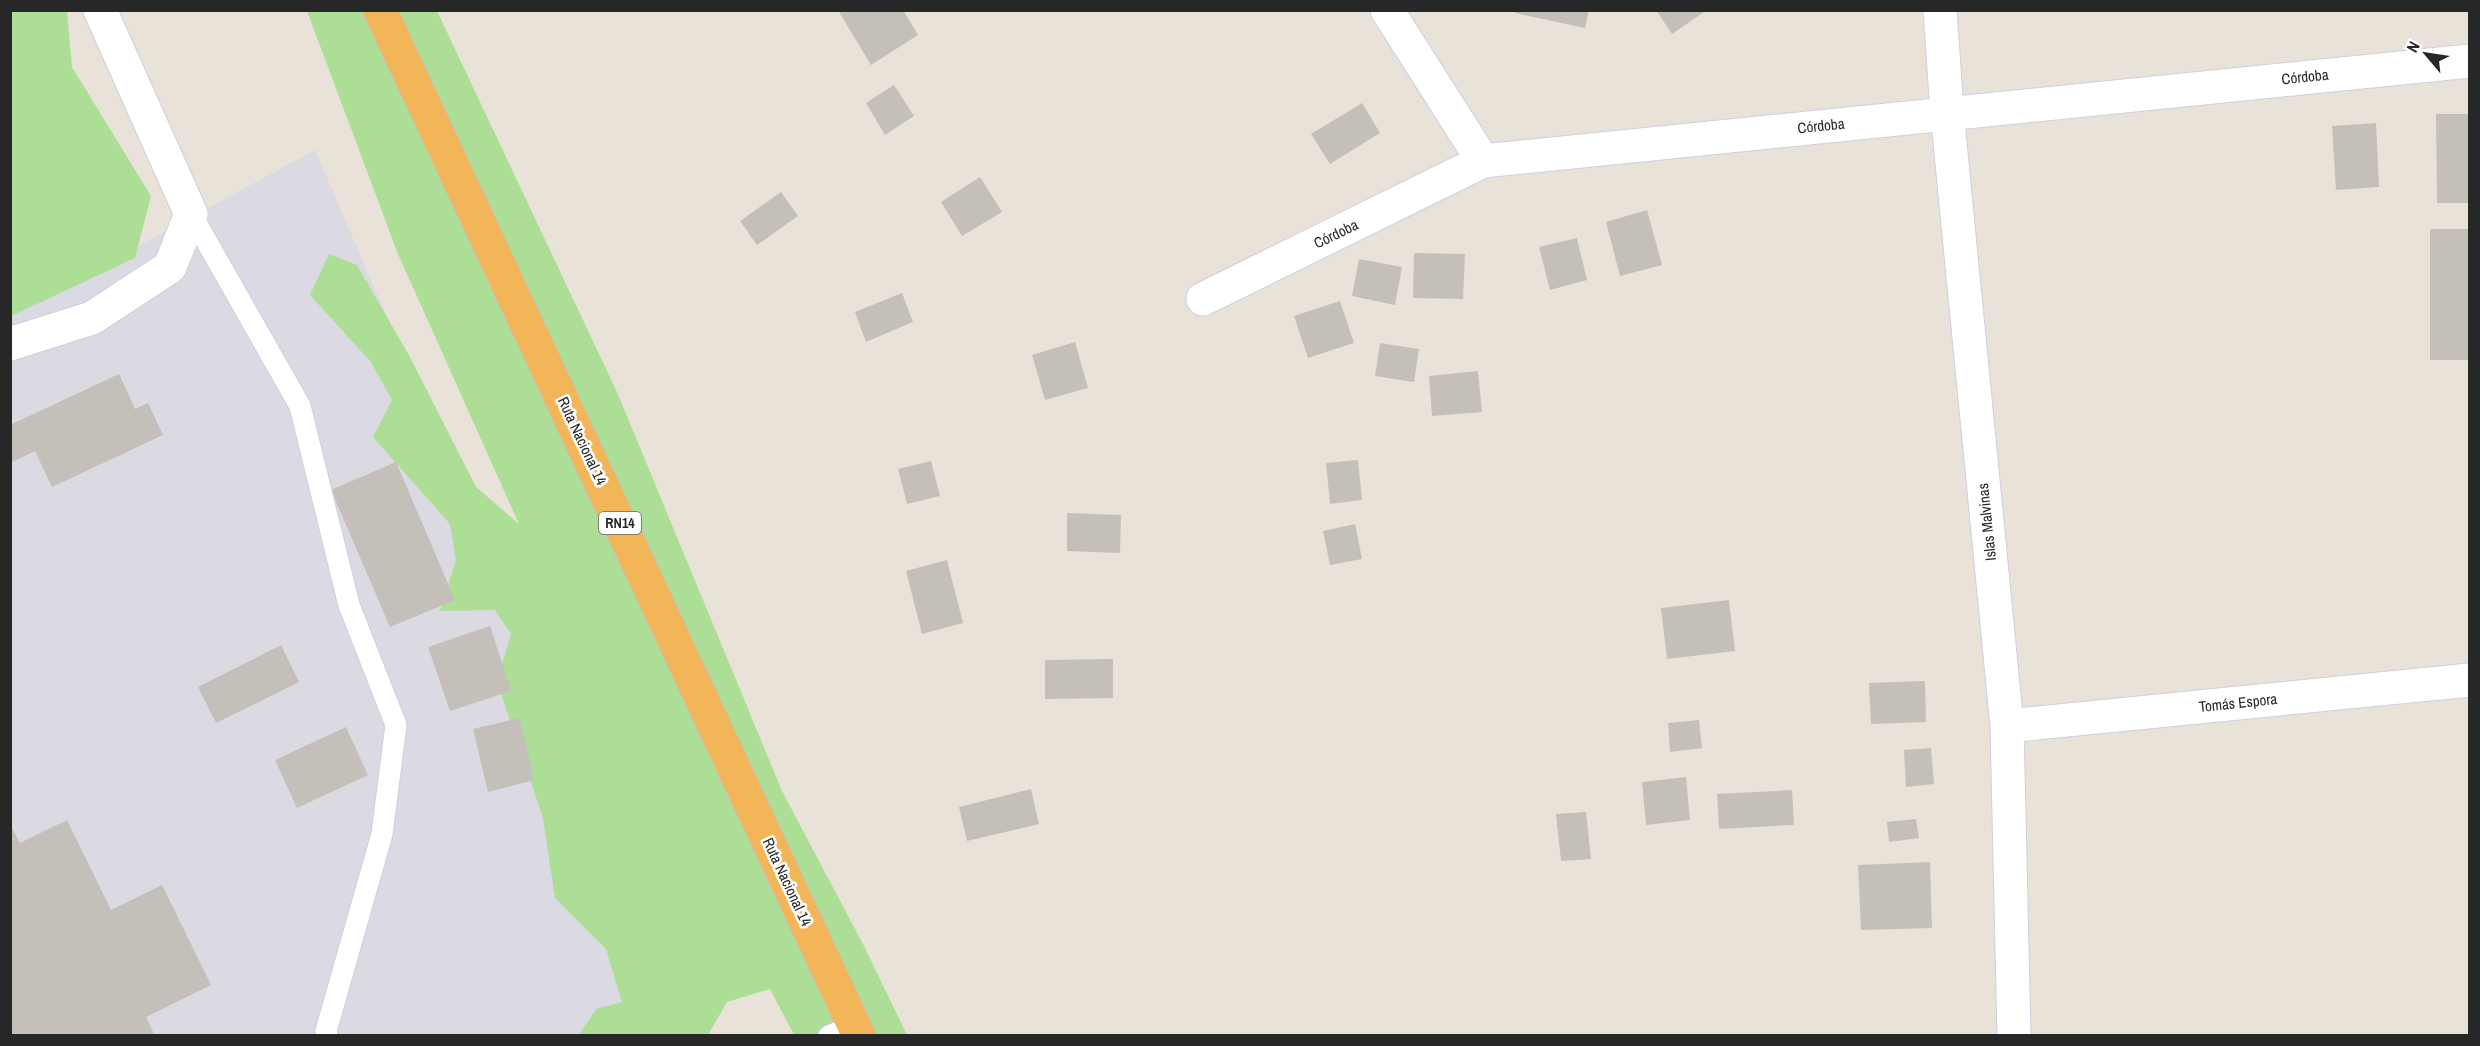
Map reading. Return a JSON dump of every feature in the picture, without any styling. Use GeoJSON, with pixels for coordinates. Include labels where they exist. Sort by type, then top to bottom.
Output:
{"type":"FeatureCollection","features":[{"type":"Feature","properties":{"kind":"highway","name":"Ruta Nacional 14"},"geometry":{"type":"LineString","coordinates":[[380,10],[847,1032]]}},
{"type":"Feature","properties":{"kind":"street"},"geometry":{"type":"LineString","coordinates":[[10,345],[92,318],[170,267],[191,214],[100,10]]}},
{"type":"Feature","properties":{"kind":"street"},"geometry":{"type":"LineString","coordinates":[[1387,10],[1483,161]]}},
{"type":"Feature","properties":{"kind":"street","name":"Islas Malvinas"},"geometry":{"type":"LineString","coordinates":[[1940,10],[1947,112],[2007,726],[2014,1035]]}},
{"type":"Feature","properties":{"kind":"street","name":"Córdoba"},"geometry":{"type":"LineString","coordinates":[[1203,299],[1483,161],[1947,112],[2469,61]]}},
{"type":"Feature","properties":{"kind":"street","name":"Tomás Espora"},"geometry":{"type":"LineString","coordinates":[[2007,726],[2469,680]]}},
{"type":"Feature","properties":{"kind":"lane"},"geometry":{"type":"LineString","coordinates":[[191,214],[300,406],[350,605],[396,725],[382,834],[326,1031],[327,1035]]}},
{"type":"Feature","properties":{"kind":"shaded area"},"geometry":{"type":"Polygon","coordinates":[[[315,150],[696,1035],[11,1036],[11,315],[315,150]]]}},
{"type":"Feature","properties":{"kind":"green space"},"geometry":{"type":"Polygon","coordinates":[[[10,11],[67,11],[72,67],[151,196],[135,258],[11,316],[10,11]]]}},
{"type":"Feature","properties":{"kind":"green space"},"geometry":{"type":"Polygon","coordinates":[[[307,11],[437,11],[617,392],[782,791],[865,948],[907,1035],[794,1035],[770,989],[727,1002],[708,1035],[579,1035],[596,1009],[622,1002],[606,949],[555,898],[543,818],[497,682],[511,634],[495,610],[440,611],[456,560],[450,524],[373,437],[392,400],[370,361],[310,295],[329,254],[357,265],[410,357],[476,487],[519,524],[398,254],[307,11]]]}},
{"type":"Feature","properties":{"kind":"building"},"geometry":{"type":"Polygon","coordinates":[[[841,10],[903,10],[918,35],[871,65],[839,12],[841,10]]]}},
{"type":"Feature","properties":{"kind":"building"},"geometry":{"type":"Polygon","coordinates":[[[1516,10],[1589,10],[1585,28],[1515,13],[1516,10]]]}},
{"type":"Feature","properties":{"kind":"building"},"geometry":{"type":"Polygon","coordinates":[[[1656,10],[1707,10],[1672,34],[1656,10]]]}},
{"type":"Feature","properties":{"kind":"building"},"geometry":{"type":"Polygon","coordinates":[[[894,85],[914,116],[885,135],[866,103],[894,85]]]}},
{"type":"Feature","properties":{"kind":"building"},"geometry":{"type":"Polygon","coordinates":[[[1362,103],[1380,133],[1330,164],[1311,134],[1362,103]]]}},
{"type":"Feature","properties":{"kind":"building"},"geometry":{"type":"Polygon","coordinates":[[[2436,114],[2470,114],[2470,203],[2437,203],[2436,114]]]}},
{"type":"Feature","properties":{"kind":"building"},"geometry":{"type":"Polygon","coordinates":[[[2376,123],[2379,187],[2336,190],[2332,126],[2376,123]]]}},
{"type":"Feature","properties":{"kind":"building"},"geometry":{"type":"Polygon","coordinates":[[[980,177],[1002,212],[962,236],[941,202],[980,177]]]}},
{"type":"Feature","properties":{"kind":"building"},"geometry":{"type":"Polygon","coordinates":[[[781,192],[798,216],[757,245],[740,221],[781,192]]]}},
{"type":"Feature","properties":{"kind":"building"},"geometry":{"type":"Polygon","coordinates":[[[1647,210],[1662,265],[1620,276],[1606,222],[1647,210]]]}},
{"type":"Feature","properties":{"kind":"building"},"geometry":{"type":"Polygon","coordinates":[[[2430,229],[2470,229],[2470,360],[2430,360],[2430,229]]]}},
{"type":"Feature","properties":{"kind":"building"},"geometry":{"type":"Polygon","coordinates":[[[1577,238],[1587,280],[1550,290],[1539,247],[1577,238]]]}},
{"type":"Feature","properties":{"kind":"building"},"geometry":{"type":"Polygon","coordinates":[[[1414,253],[1465,254],[1463,299],[1413,298],[1414,253]]]}},
{"type":"Feature","properties":{"kind":"building"},"geometry":{"type":"Polygon","coordinates":[[[1359,259],[1402,267],[1395,305],[1352,296],[1359,259]]]}},
{"type":"Feature","properties":{"kind":"building"},"geometry":{"type":"Polygon","coordinates":[[[902,293],[913,322],[866,342],[855,312],[902,293]]]}},
{"type":"Feature","properties":{"kind":"building"},"geometry":{"type":"Polygon","coordinates":[[[1340,301],[1354,343],[1308,358],[1294,316],[1340,301]]]}},
{"type":"Feature","properties":{"kind":"building"},"geometry":{"type":"Polygon","coordinates":[[[1075,342],[1088,388],[1045,400],[1032,355],[1075,342]]]}},
{"type":"Feature","properties":{"kind":"building"},"geometry":{"type":"Polygon","coordinates":[[[1380,343],[1419,349],[1414,382],[1375,376],[1380,343]]]}},
{"type":"Feature","properties":{"kind":"building"},"geometry":{"type":"Polygon","coordinates":[[[1478,371],[1482,412],[1432,416],[1429,376],[1478,371]]]}},
{"type":"Feature","properties":{"kind":"building"},"geometry":{"type":"Polygon","coordinates":[[[119,374],[135,409],[148,403],[163,435],[52,487],[35,451],[10,463],[10,425],[119,374]]]}},
{"type":"Feature","properties":{"kind":"building"},"geometry":{"type":"Polygon","coordinates":[[[1358,460],[1362,500],[1330,504],[1326,463],[1358,460]]]}},
{"type":"Feature","properties":{"kind":"building"},"geometry":{"type":"Polygon","coordinates":[[[931,461],[940,496],[907,504],[898,469],[931,461]]]}},
{"type":"Feature","properties":{"kind":"building"},"geometry":{"type":"Polygon","coordinates":[[[396,462],[455,600],[390,627],[331,490],[396,462]]]}},
{"type":"Feature","properties":{"kind":"building"},"geometry":{"type":"Polygon","coordinates":[[[1067,513],[1121,515],[1120,553],[1067,551],[1067,513]]]}},
{"type":"Feature","properties":{"kind":"building"},"geometry":{"type":"Polygon","coordinates":[[[1355,524],[1362,559],[1330,565],[1323,531],[1355,524]]]}},
{"type":"Feature","properties":{"kind":"building"},"geometry":{"type":"Polygon","coordinates":[[[947,560],[963,623],[922,634],[906,571],[947,560]]]}},
{"type":"Feature","properties":{"kind":"building"},"geometry":{"type":"Polygon","coordinates":[[[1729,600],[1735,651],[1667,659],[1661,608],[1729,600]]]}},
{"type":"Feature","properties":{"kind":"building"},"geometry":{"type":"Polygon","coordinates":[[[490,626],[511,691],[450,711],[428,647],[490,626]]]}},
{"type":"Feature","properties":{"kind":"building"},"geometry":{"type":"Polygon","coordinates":[[[281,645],[299,682],[216,723],[198,687],[281,645]]]}},
{"type":"Feature","properties":{"kind":"building"},"geometry":{"type":"Polygon","coordinates":[[[1113,659],[1113,698],[1045,699],[1045,660],[1113,659]]]}},
{"type":"Feature","properties":{"kind":"building"},"geometry":{"type":"Polygon","coordinates":[[[1925,681],[1926,722],[1871,724],[1869,683],[1925,681]]]}},
{"type":"Feature","properties":{"kind":"building"},"geometry":{"type":"Polygon","coordinates":[[[520,718],[534,780],[488,792],[473,729],[520,718]]]}},
{"type":"Feature","properties":{"kind":"building"},"geometry":{"type":"Polygon","coordinates":[[[1699,720],[1702,748],[1670,752],[1668,723],[1699,720]]]}},
{"type":"Feature","properties":{"kind":"building"},"geometry":{"type":"Polygon","coordinates":[[[346,727],[368,775],[297,808],[275,760],[346,727]]]}},
{"type":"Feature","properties":{"kind":"building"},"geometry":{"type":"Polygon","coordinates":[[[1931,748],[1934,784],[1906,787],[1904,750],[1931,748]]]}},
{"type":"Feature","properties":{"kind":"building"},"geometry":{"type":"Polygon","coordinates":[[[1686,777],[1690,820],[1646,825],[1642,782],[1686,777]]]}},
{"type":"Feature","properties":{"kind":"building"},"geometry":{"type":"Polygon","coordinates":[[[1031,789],[1039,824],[967,841],[959,807],[1031,789]]]}},
{"type":"Feature","properties":{"kind":"building"},"geometry":{"type":"Polygon","coordinates":[[[1792,790],[1794,825],[1719,829],[1717,794],[1792,790]]]}},
{"type":"Feature","properties":{"kind":"building"},"geometry":{"type":"Polygon","coordinates":[[[1586,812],[1591,859],[1561,861],[1556,814],[1586,812]]]}},
{"type":"Feature","properties":{"kind":"building"},"geometry":{"type":"Polygon","coordinates":[[[1916,819],[1919,838],[1889,842],[1887,822],[1916,819]]]}},
{"type":"Feature","properties":{"kind":"building"},"geometry":{"type":"Polygon","coordinates":[[[67,820],[111,910],[162,885],[211,985],[146,1017],[155,1036],[10,1036],[10,824],[20,843],[67,820]]]}},
{"type":"Feature","properties":{"kind":"building"},"geometry":{"type":"Polygon","coordinates":[[[1930,862],[1932,928],[1861,930],[1858,865],[1930,862]]]}}]}
